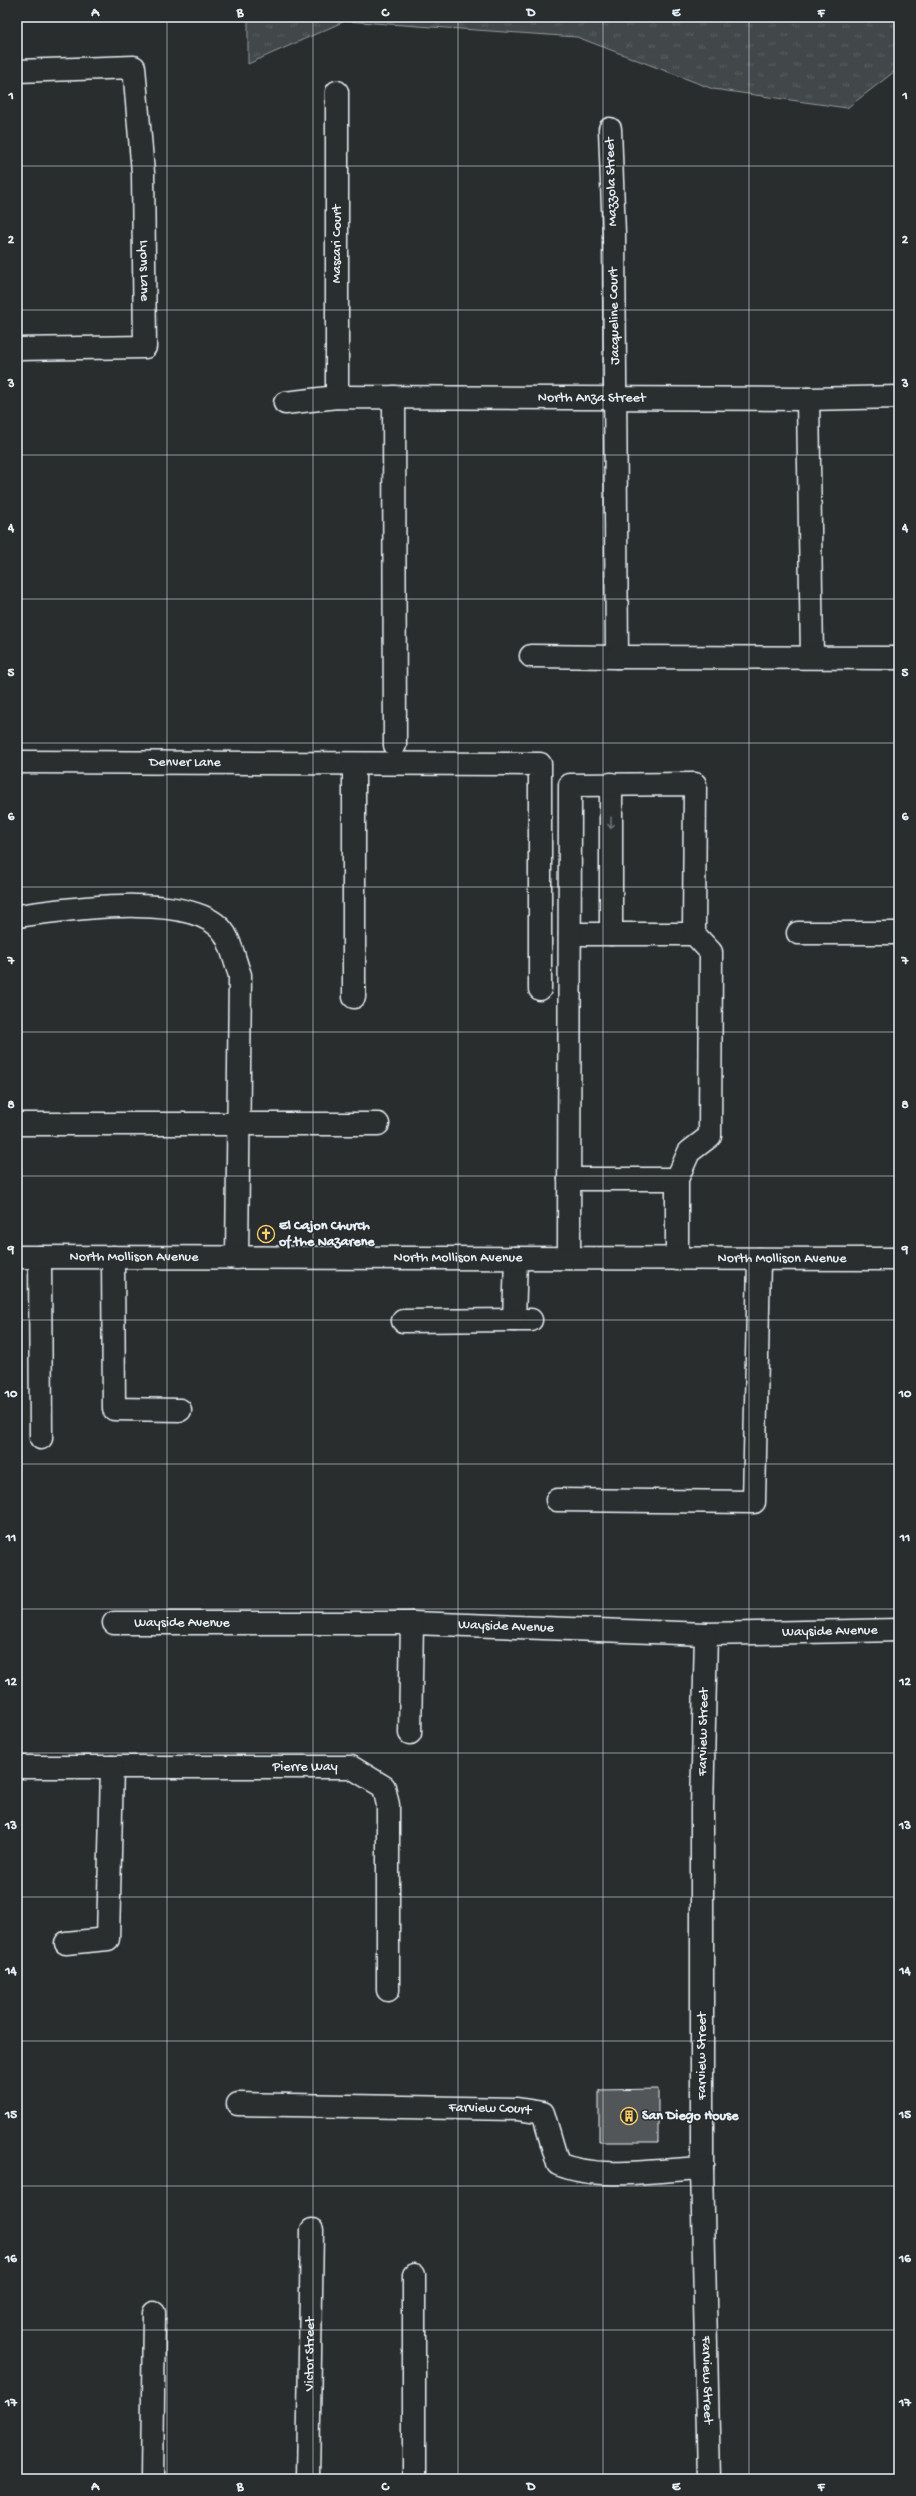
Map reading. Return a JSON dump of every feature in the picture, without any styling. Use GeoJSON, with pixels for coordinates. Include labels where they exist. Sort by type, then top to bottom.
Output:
{"type":"FeatureCollection","features":[{"type":"Feature","properties":{"kind":"street","name":"Lyons Lane"},"geometry":{"type":"LineString","coordinates":[[17,71],[134,67],[143,173],[144,347],[17,349]]}},
{"type":"Feature","properties":{"kind":"street","name":"Mascari Court"},"geometry":{"type":"LineString","coordinates":[[337,92],[337,397]]}},
{"type":"Feature","properties":{"kind":"street","name":"Mazzola Street"},"geometry":{"type":"LineString","coordinates":[[610,129],[614,234]]}},
{"type":"Feature","properties":{"kind":"street","name":"Jacqueline Court"},"geometry":{"type":"LineString","coordinates":[[614,234],[617,657]]}},
{"type":"Feature","properties":{"kind":"street","name":"North Anza Street"},"geometry":{"type":"LineString","coordinates":[[285,403],[337,397],[808,399],[899,397]]}},
{"type":"Feature","properties":{"kind":"street"},"geometry":{"type":"LineString","coordinates":[[394,397],[395,745]]}},
{"type":"Feature","properties":{"kind":"street"},"geometry":{"type":"LineString","coordinates":[[808,399],[812,657]]}},
{"type":"Feature","properties":{"kind":"street"},"geometry":{"type":"LineString","coordinates":[[531,656],[897,658]]}},
{"type":"Feature","properties":{"kind":"street","name":"Denver Lane"},"geometry":{"type":"LineString","coordinates":[[17,762],[540,764],[540,989]]}},
{"type":"Feature","properties":{"kind":"street"},"geometry":{"type":"LineString","coordinates":[[354,764],[354,997]]}},
{"type":"Feature","properties":{"kind":"street"},"geometry":{"type":"LineString","coordinates":[[568,1258],[570,784],[695,784],[694,934],[711,952],[710,1136],[689,1152],[677,1179],[677,1259]]}},
{"type":"Feature","properties":{"kind":"street"},"geometry":{"type":"LineString","coordinates":[[611,784],[611,934]]}},
{"type":"Feature","properties":{"kind":"street"},"geometry":{"type":"LineString","coordinates":[[17,916],[106,906],[173,908],[201,914],[225,934],[240,974],[237,1258]]}},
{"type":"Feature","properties":{"kind":"street"},"geometry":{"type":"LineString","coordinates":[[798,933],[899,933]]}},
{"type":"Feature","properties":{"kind":"street"},"geometry":{"type":"LineString","coordinates":[[570,934],[694,934]]}},
{"type":"Feature","properties":{"kind":"street"},"geometry":{"type":"LineString","coordinates":[[17,1124],[378,1124]]}},
{"type":"Feature","properties":{"kind":"street"},"geometry":{"type":"LineString","coordinates":[[569,1179],[677,1179]]}},
{"type":"Feature","properties":{"kind":"street"},"geometry":{"type":"LineString","coordinates":[[40,1256],[41,1438]]}},
{"type":"Feature","properties":{"kind":"street","name":"North Mollison Avenue"},"geometry":{"type":"LineString","coordinates":[[17,1257],[899,1259]]}},
{"type":"Feature","properties":{"kind":"street"},"geometry":{"type":"LineString","coordinates":[[113,1257],[114,1409],[180,1410]]}},
{"type":"Feature","properties":{"kind":"street"},"geometry":{"type":"LineString","coordinates":[[404,1321],[522,1320],[516,1258]]}},
{"type":"Feature","properties":{"kind":"street"},"geometry":{"type":"LineString","coordinates":[[557,1500],[754,1502],[759,1259]]}},
{"type":"Feature","properties":{"kind":"street","name":"Wayside Avenue"},"geometry":{"type":"LineString","coordinates":[[114,1623],[412,1623],[706,1634],[899,1630]]}},
{"type":"Feature","properties":{"kind":"street"},"geometry":{"type":"LineString","coordinates":[[410,1733],[412,1623]]}},
{"type":"Feature","properties":{"kind":"street","name":"Farview Street"},"geometry":{"type":"LineString","coordinates":[[706,1634],[702,1809],[702,2168],[709,2479]]}},
{"type":"Feature","properties":{"kind":"street","name":"Pierre Way"},"geometry":{"type":"LineString","coordinates":[[17,1767],[351,1767],[384,1787],[388,1805],[388,1990]]}},
{"type":"Feature","properties":{"kind":"street"},"geometry":{"type":"LineString","coordinates":[[66,1943],[108,1940],[112,1767]]}},
{"type":"Feature","properties":{"kind":"street","name":"Farview Court"},"geometry":{"type":"LineString","coordinates":[[238,2104],[517,2109],[543,2113],[558,2164],[572,2170],[604,2173],[702,2168]]}},
{"type":"Feature","properties":{"kind":"street","name":"Victor Street"},"geometry":{"type":"LineString","coordinates":[[308,2479],[312,2230]]}},
{"type":"Feature","properties":{"kind":"street"},"geometry":{"type":"LineString","coordinates":[[414,2275],[414,2479]]}},
{"type":"Feature","properties":{"kind":"street"},"geometry":{"type":"LineString","coordinates":[[152,2479],[154,2313]]}},
{"type":"Feature","properties":{"kind":"green space"},"geometry":{"type":"Polygon","coordinates":[[[248,17],[899,17],[899,68],[847,108],[713,89],[577,37],[345,21],[248,64],[248,17]]]}},
{"type":"Feature","properties":{"kind":"building","name":"San Diego House"},"geometry":{"type":"Polygon","coordinates":[[[658,2089],[658,2142],[599,2142],[599,2090],[658,2089]]]}},
{"type":"Feature","properties":{"kind":"place","name":"El Cajon Church of the Nazarene"},"geometry":{"type":"Point","coordinates":[266,1234]}},
{"type":"Feature","properties":{"kind":"place","name":"San Diego House"},"geometry":{"type":"Point","coordinates":[629,2116]}}]}
